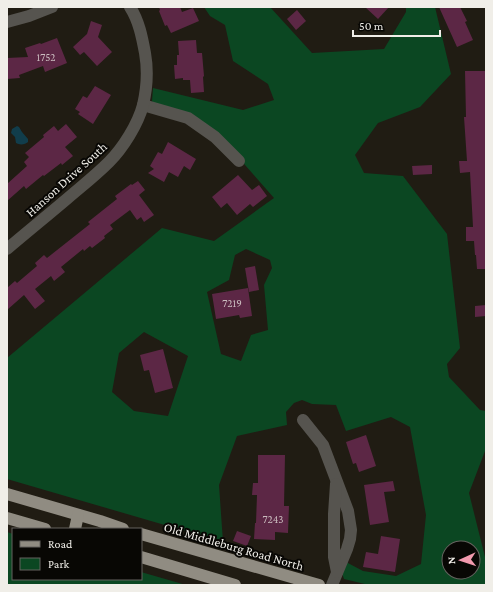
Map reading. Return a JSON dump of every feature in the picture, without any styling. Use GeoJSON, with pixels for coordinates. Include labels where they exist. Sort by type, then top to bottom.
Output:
{"type":"FeatureCollection","features":[{"type":"Feature","properties":{"kind":"main road"},"geometry":{"type":"LineString","coordinates":[[7,494],[121,528]]}},
{"type":"Feature","properties":{"kind":"main road"},"geometry":{"type":"LineString","coordinates":[[75,528],[78,515]]}},
{"type":"Feature","properties":{"kind":"main road"},"geometry":{"type":"LineString","coordinates":[[7,518],[42,528]]}},
{"type":"Feature","properties":{"kind":"main road","name":"Old Middleburg Road North"},"geometry":{"type":"LineString","coordinates":[[142,534],[319,585]]}},
{"type":"Feature","properties":{"kind":"main road"},"geometry":{"type":"LineString","coordinates":[[142,557],[235,585]]}},
{"type":"Feature","properties":{"kind":"street"},"geometry":{"type":"LineString","coordinates":[[7,22],[29,16],[52,7]]}},
{"type":"Feature","properties":{"kind":"street","name":"Hanson Drive South"},"geometry":{"type":"LineString","coordinates":[[7,249],[110,161],[124,144],[135,124],[143,105],[146,87],[147,64],[138,25],[130,7]]}},
{"type":"Feature","properties":{"kind":"street"},"geometry":{"type":"LineString","coordinates":[[143,105],[188,118],[215,137],[239,161]]}},
{"type":"Feature","properties":{"kind":"street"},"geometry":{"type":"LineString","coordinates":[[303,420],[324,445],[348,511],[351,530],[350,539],[332,585]]}},
{"type":"Feature","properties":{"kind":"street"},"geometry":{"type":"LineString","coordinates":[[336,478],[334,557],[337,572]]}},
{"type":"Feature","properties":{"kind":"green space"},"geometry":{"type":"Polygon","coordinates":[[[204,7],[270,7],[312,53],[384,49],[406,12],[406,7],[435,7],[451,74],[420,107],[378,123],[355,155],[364,173],[403,176],[447,234],[460,348],[447,364],[449,377],[480,410],[486,411],[486,451],[469,493],[481,540],[441,540],[441,580],[481,580],[481,541],[486,561],[485,585],[369,585],[344,579],[342,573],[346,562],[363,571],[396,576],[421,564],[426,515],[410,427],[391,417],[346,431],[336,405],[312,404],[302,400],[294,403],[286,412],[287,425],[237,436],[219,485],[223,542],[7,479],[7,358],[162,228],[214,241],[274,198],[216,132],[155,106],[152,101],[153,88],[243,110],[274,100],[268,84],[233,61],[225,25],[210,16],[204,7]],[[246,249],[235,255],[229,280],[207,292],[221,354],[241,361],[251,335],[268,330],[264,285],[272,268],[270,260],[246,249]],[[144,332],[119,353],[112,392],[134,411],[168,416],[188,356],[144,332]]]}},
{"type":"Feature","properties":{"kind":"green space"},"geometry":{"type":"Polygon","coordinates":[[[7,532],[12,534],[12,580],[142,580],[142,572],[186,585],[7,585],[7,532]]]}},
{"type":"Feature","properties":{"kind":"water"},"geometry":{"type":"Polygon","coordinates":[[[17,126],[28,139],[27,143],[16,143],[15,137],[11,133],[12,129],[17,126]]]}},
{"type":"Feature","properties":{"kind":"building"},"geometry":{"type":"Polygon","coordinates":[[[159,7],[180,7],[182,12],[193,8],[199,21],[171,33],[167,25],[165,26],[159,11],[159,7]]]}},
{"type":"Feature","properties":{"kind":"building"},"geometry":{"type":"Polygon","coordinates":[[[365,7],[389,7],[378,19],[365,7]]]}},
{"type":"Feature","properties":{"kind":"building"},"geometry":{"type":"Polygon","coordinates":[[[439,7],[460,7],[467,21],[465,22],[473,40],[457,47],[439,7]]]}},
{"type":"Feature","properties":{"kind":"building"},"geometry":{"type":"Polygon","coordinates":[[[297,10],[306,21],[296,30],[287,19],[297,10]]]}},
{"type":"Feature","properties":{"kind":"building"},"geometry":{"type":"Polygon","coordinates":[[[91,21],[102,25],[98,37],[112,52],[97,66],[84,52],[80,55],[73,47],[87,34],[91,21]]]}},
{"type":"Feature","properties":{"kind":"building"},"geometry":{"type":"Polygon","coordinates":[[[57,38],[67,63],[45,72],[43,66],[19,75],[20,78],[7,79],[7,58],[28,57],[25,48],[57,38]]]}},
{"type":"Feature","properties":{"kind":"building"},"geometry":{"type":"Polygon","coordinates":[[[196,40],[197,53],[202,53],[204,92],[191,93],[190,80],[183,80],[183,78],[175,79],[174,65],[177,65],[177,55],[179,55],[178,41],[196,40]]]}},
{"type":"Feature","properties":{"kind":"building"},"geometry":{"type":"Polygon","coordinates":[[[465,71],[486,71],[486,269],[477,269],[474,241],[466,241],[466,227],[473,227],[470,172],[460,173],[459,161],[467,161],[464,117],[466,117],[465,71]]]}},
{"type":"Feature","properties":{"kind":"building"},"geometry":{"type":"Polygon","coordinates":[[[95,86],[111,95],[93,124],[78,114],[80,112],[75,109],[83,96],[87,98],[95,86]]]}},
{"type":"Feature","properties":{"kind":"building"},"geometry":{"type":"Polygon","coordinates":[[[66,124],[77,137],[65,147],[73,156],[62,165],[61,163],[44,176],[43,175],[26,189],[24,186],[7,201],[7,184],[27,166],[24,162],[29,157],[25,153],[44,137],[43,135],[54,126],[58,131],[66,124]]]}},
{"type":"Feature","properties":{"kind":"building"},"geometry":{"type":"Polygon","coordinates":[[[168,142],[196,159],[190,170],[184,166],[178,177],[169,172],[164,182],[148,173],[154,169],[150,166],[158,152],[162,154],[168,142]]]}},
{"type":"Feature","properties":{"kind":"building"},"geometry":{"type":"Polygon","coordinates":[[[432,165],[432,174],[413,175],[412,166],[432,165]]]}},
{"type":"Feature","properties":{"kind":"building"},"geometry":{"type":"Polygon","coordinates":[[[238,175],[252,190],[259,185],[267,196],[253,207],[250,204],[237,215],[227,203],[221,208],[212,197],[238,175]]]}},
{"type":"Feature","properties":{"kind":"building"},"geometry":{"type":"Polygon","coordinates":[[[138,181],[145,190],[139,195],[154,215],[144,222],[141,217],[137,220],[130,210],[110,225],[113,229],[104,236],[105,238],[92,248],[90,246],[84,251],[83,249],[61,267],[65,272],[54,281],[51,276],[35,289],[45,301],[35,309],[24,295],[7,310],[7,288],[15,281],[17,283],[37,266],[35,263],[44,255],[47,258],[90,224],[88,222],[117,199],[115,196],[131,184],[132,185],[138,181]]]}},
{"type":"Feature","properties":{"kind":"building"},"geometry":{"type":"Polygon","coordinates":[[[255,266],[259,290],[249,292],[245,268],[255,266]]]}},
{"type":"Feature","properties":{"kind":"building"},"geometry":{"type":"Polygon","coordinates":[[[248,288],[252,316],[240,318],[239,315],[216,319],[212,294],[248,288]]]}},
{"type":"Feature","properties":{"kind":"building"},"geometry":{"type":"Polygon","coordinates":[[[486,305],[486,316],[475,317],[475,306],[486,305]]]}},
{"type":"Feature","properties":{"kind":"building"},"geometry":{"type":"Polygon","coordinates":[[[163,349],[173,388],[155,393],[149,370],[144,371],[140,355],[163,349]]]}},
{"type":"Feature","properties":{"kind":"building"},"geometry":{"type":"Polygon","coordinates":[[[366,435],[376,466],[359,472],[356,463],[353,464],[346,442],[366,435]]]}},
{"type":"Feature","properties":{"kind":"building"},"geometry":{"type":"Polygon","coordinates":[[[258,455],[285,455],[284,506],[289,506],[288,533],[275,532],[275,540],[254,539],[257,495],[252,495],[253,483],[258,483],[258,455]]]}},
{"type":"Feature","properties":{"kind":"building"},"geometry":{"type":"Polygon","coordinates":[[[393,481],[395,491],[384,492],[389,522],[370,525],[364,485],[393,481]]]}},
{"type":"Feature","properties":{"kind":"building"},"geometry":{"type":"Polygon","coordinates":[[[237,531],[251,536],[247,546],[233,541],[237,531]]]}},
{"type":"Feature","properties":{"kind":"building"},"geometry":{"type":"Polygon","coordinates":[[[381,536],[400,539],[395,572],[363,567],[366,552],[378,554],[381,536]]]}}]}
